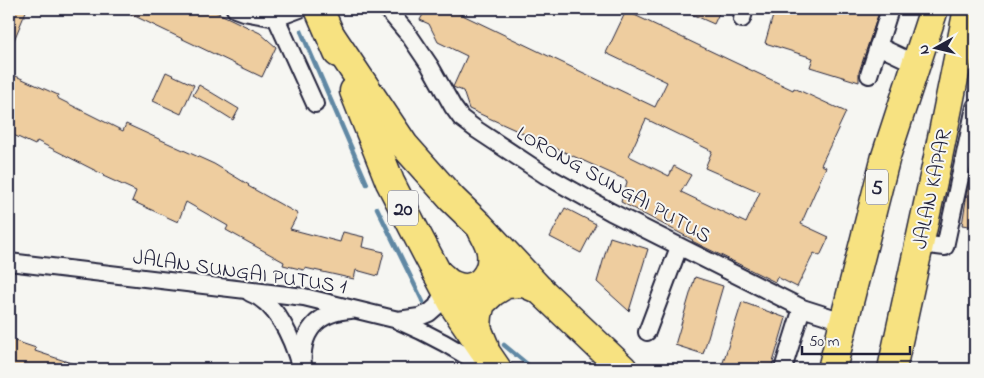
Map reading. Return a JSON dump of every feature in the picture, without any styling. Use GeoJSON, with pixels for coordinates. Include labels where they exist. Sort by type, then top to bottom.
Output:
{"type":"FeatureCollection","features":[{"type":"Feature","properties":{"kind":"highway","name":"20"},"geometry":{"type":"LineString","coordinates":[[319,9],[390,182],[440,278],[491,366]]}},
{"type":"Feature","properties":{"kind":"highway","name":"5"},"geometry":{"type":"LineString","coordinates":[[832,369],[886,156],[934,9]]}},
{"type":"Feature","properties":{"kind":"highway","name":"JALAN KAPAR"},"geometry":{"type":"LineString","coordinates":[[892,369],[920,244],[968,9]]}},
{"type":"Feature","properties":{"kind":"highway","name":"20"},"geometry":{"type":"LineString","coordinates":[[331,36],[404,145],[452,200],[480,226],[540,290],[623,369]]}},
{"type":"Feature","properties":{"kind":"highway"},"geometry":{"type":"LineString","coordinates":[[440,278],[453,285],[466,287],[479,285],[488,276],[492,261],[491,249],[480,226]]}},
{"type":"Feature","properties":{"kind":"highway"},"geometry":{"type":"LineString","coordinates":[[491,366],[478,328],[478,315],[481,303],[506,284],[524,283],[540,290]]}},
{"type":"Feature","properties":{"kind":"highway"},"geometry":{"type":"LineString","coordinates":[[900,336],[906,369]]}},
{"type":"Feature","properties":{"kind":"street"},"geometry":{"type":"LineString","coordinates":[[235,9],[243,12],[274,13],[300,9]]}},
{"type":"Feature","properties":{"kind":"street","name":"LORONG SUNGAI PUTUS"},"geometry":{"type":"LineString","coordinates":[[387,9],[409,35],[461,118],[545,176],[679,247],[802,308],[843,321]]}},
{"type":"Feature","properties":{"kind":"street"},"geometry":{"type":"LineString","coordinates":[[869,75],[890,9]]}},
{"type":"Feature","properties":{"kind":"street"},"geometry":{"type":"LineString","coordinates":[[274,13],[315,104]]}},
{"type":"Feature","properties":{"kind":"street"},"geometry":{"type":"LineString","coordinates":[[878,46],[916,64]]}},
{"type":"Feature","properties":{"kind":"street"},"geometry":{"type":"LineString","coordinates":[[920,244],[944,247],[975,107]]}},
{"type":"Feature","properties":{"kind":"street"},"geometry":{"type":"LineString","coordinates":[[647,332],[679,247]]}},
{"type":"Feature","properties":{"kind":"street","name":"JALAN SUNGAI PUTUS 1"},"geometry":{"type":"LineString","coordinates":[[9,262],[304,297],[398,320],[419,317],[430,313],[437,306],[440,278]]}},
{"type":"Feature","properties":{"kind":"street"},"geometry":{"type":"LineString","coordinates":[[238,288],[255,295],[268,304],[289,336],[302,369]]}},
{"type":"Feature","properties":{"kind":"street"},"geometry":{"type":"LineString","coordinates":[[783,369],[802,308]]}},
{"type":"Feature","properties":{"kind":"street"},"geometry":{"type":"LineString","coordinates":[[302,369],[305,343],[310,329],[318,320],[332,313],[358,310]]}},
{"type":"Feature","properties":{"kind":"street"},"geometry":{"type":"LineString","coordinates":[[398,320],[491,366]]}},
{"type":"Feature","properties":{"kind":"building"},"geometry":{"type":"Polygon","coordinates":[[[9,9],[27,9],[9,52],[9,9]]]}},
{"type":"Feature","properties":{"kind":"building"},"geometry":{"type":"Polygon","coordinates":[[[120,9],[210,9],[260,33],[276,47],[262,77],[120,9]]]}},
{"type":"Feature","properties":{"kind":"building"},"geometry":{"type":"Polygon","coordinates":[[[426,9],[450,9],[655,107],[667,82],[606,53],[626,11],[793,90],[794,88],[846,112],[821,165],[826,167],[801,224],[829,237],[820,256],[814,253],[797,287],[777,277],[775,282],[692,241],[621,202],[626,180],[469,109],[463,91],[453,87],[467,56],[438,42],[429,24],[420,20],[426,9]],[[646,119],[629,156],[669,176],[674,166],[691,175],[681,192],[746,223],[760,192],[705,168],[712,151],[646,119]]]}},
{"type":"Feature","properties":{"kind":"building"},"geometry":{"type":"Polygon","coordinates":[[[680,9],[721,9],[714,24],[680,9]]]}},
{"type":"Feature","properties":{"kind":"building"},"geometry":{"type":"Polygon","coordinates":[[[775,9],[880,9],[859,72],[859,82],[810,67],[813,58],[765,43],[775,9]]]}},
{"type":"Feature","properties":{"kind":"building"},"geometry":{"type":"Polygon","coordinates":[[[166,72],[194,85],[181,114],[153,101],[166,72]]]}},
{"type":"Feature","properties":{"kind":"building"},"geometry":{"type":"Polygon","coordinates":[[[9,73],[58,95],[57,98],[123,131],[126,124],[214,164],[248,186],[298,214],[290,229],[340,242],[343,232],[364,237],[362,247],[384,252],[378,276],[356,270],[354,279],[283,265],[284,262],[226,230],[228,226],[186,202],[178,222],[132,201],[136,191],[37,141],[35,145],[9,133],[9,73]]]}},
{"type":"Feature","properties":{"kind":"building"},"geometry":{"type":"Polygon","coordinates":[[[199,85],[239,109],[233,120],[193,95],[199,85]]]}},
{"type":"Feature","properties":{"kind":"building"},"geometry":{"type":"Polygon","coordinates":[[[969,181],[975,182],[975,227],[962,225],[969,181]]]}},
{"type":"Feature","properties":{"kind":"building"},"geometry":{"type":"Polygon","coordinates":[[[565,208],[596,224],[581,253],[550,237],[565,208]]]}},
{"type":"Feature","properties":{"kind":"building"},"geometry":{"type":"Polygon","coordinates":[[[610,237],[648,249],[629,311],[597,282],[610,237]]]}},
{"type":"Feature","properties":{"kind":"building"},"geometry":{"type":"Polygon","coordinates":[[[695,277],[723,286],[703,354],[675,345],[695,277]]]}},
{"type":"Feature","properties":{"kind":"building"},"geometry":{"type":"Polygon","coordinates":[[[742,302],[786,318],[771,369],[721,369],[742,302]]]}},
{"type":"Feature","properties":{"kind":"building"},"geometry":{"type":"Polygon","coordinates":[[[9,339],[36,348],[35,351],[83,367],[83,369],[9,369],[9,339]]]}},
{"type":"Feature","properties":{"kind":"waterway"},"geometry":{"type":"LineString","coordinates":[[301,31],[367,184]]}},
{"type":"Feature","properties":{"kind":"waterway"},"geometry":{"type":"LineString","coordinates":[[377,208],[423,302]]}},
{"type":"Feature","properties":{"kind":"waterway"},"geometry":{"type":"LineString","coordinates":[[504,345],[533,369]]}}]}
